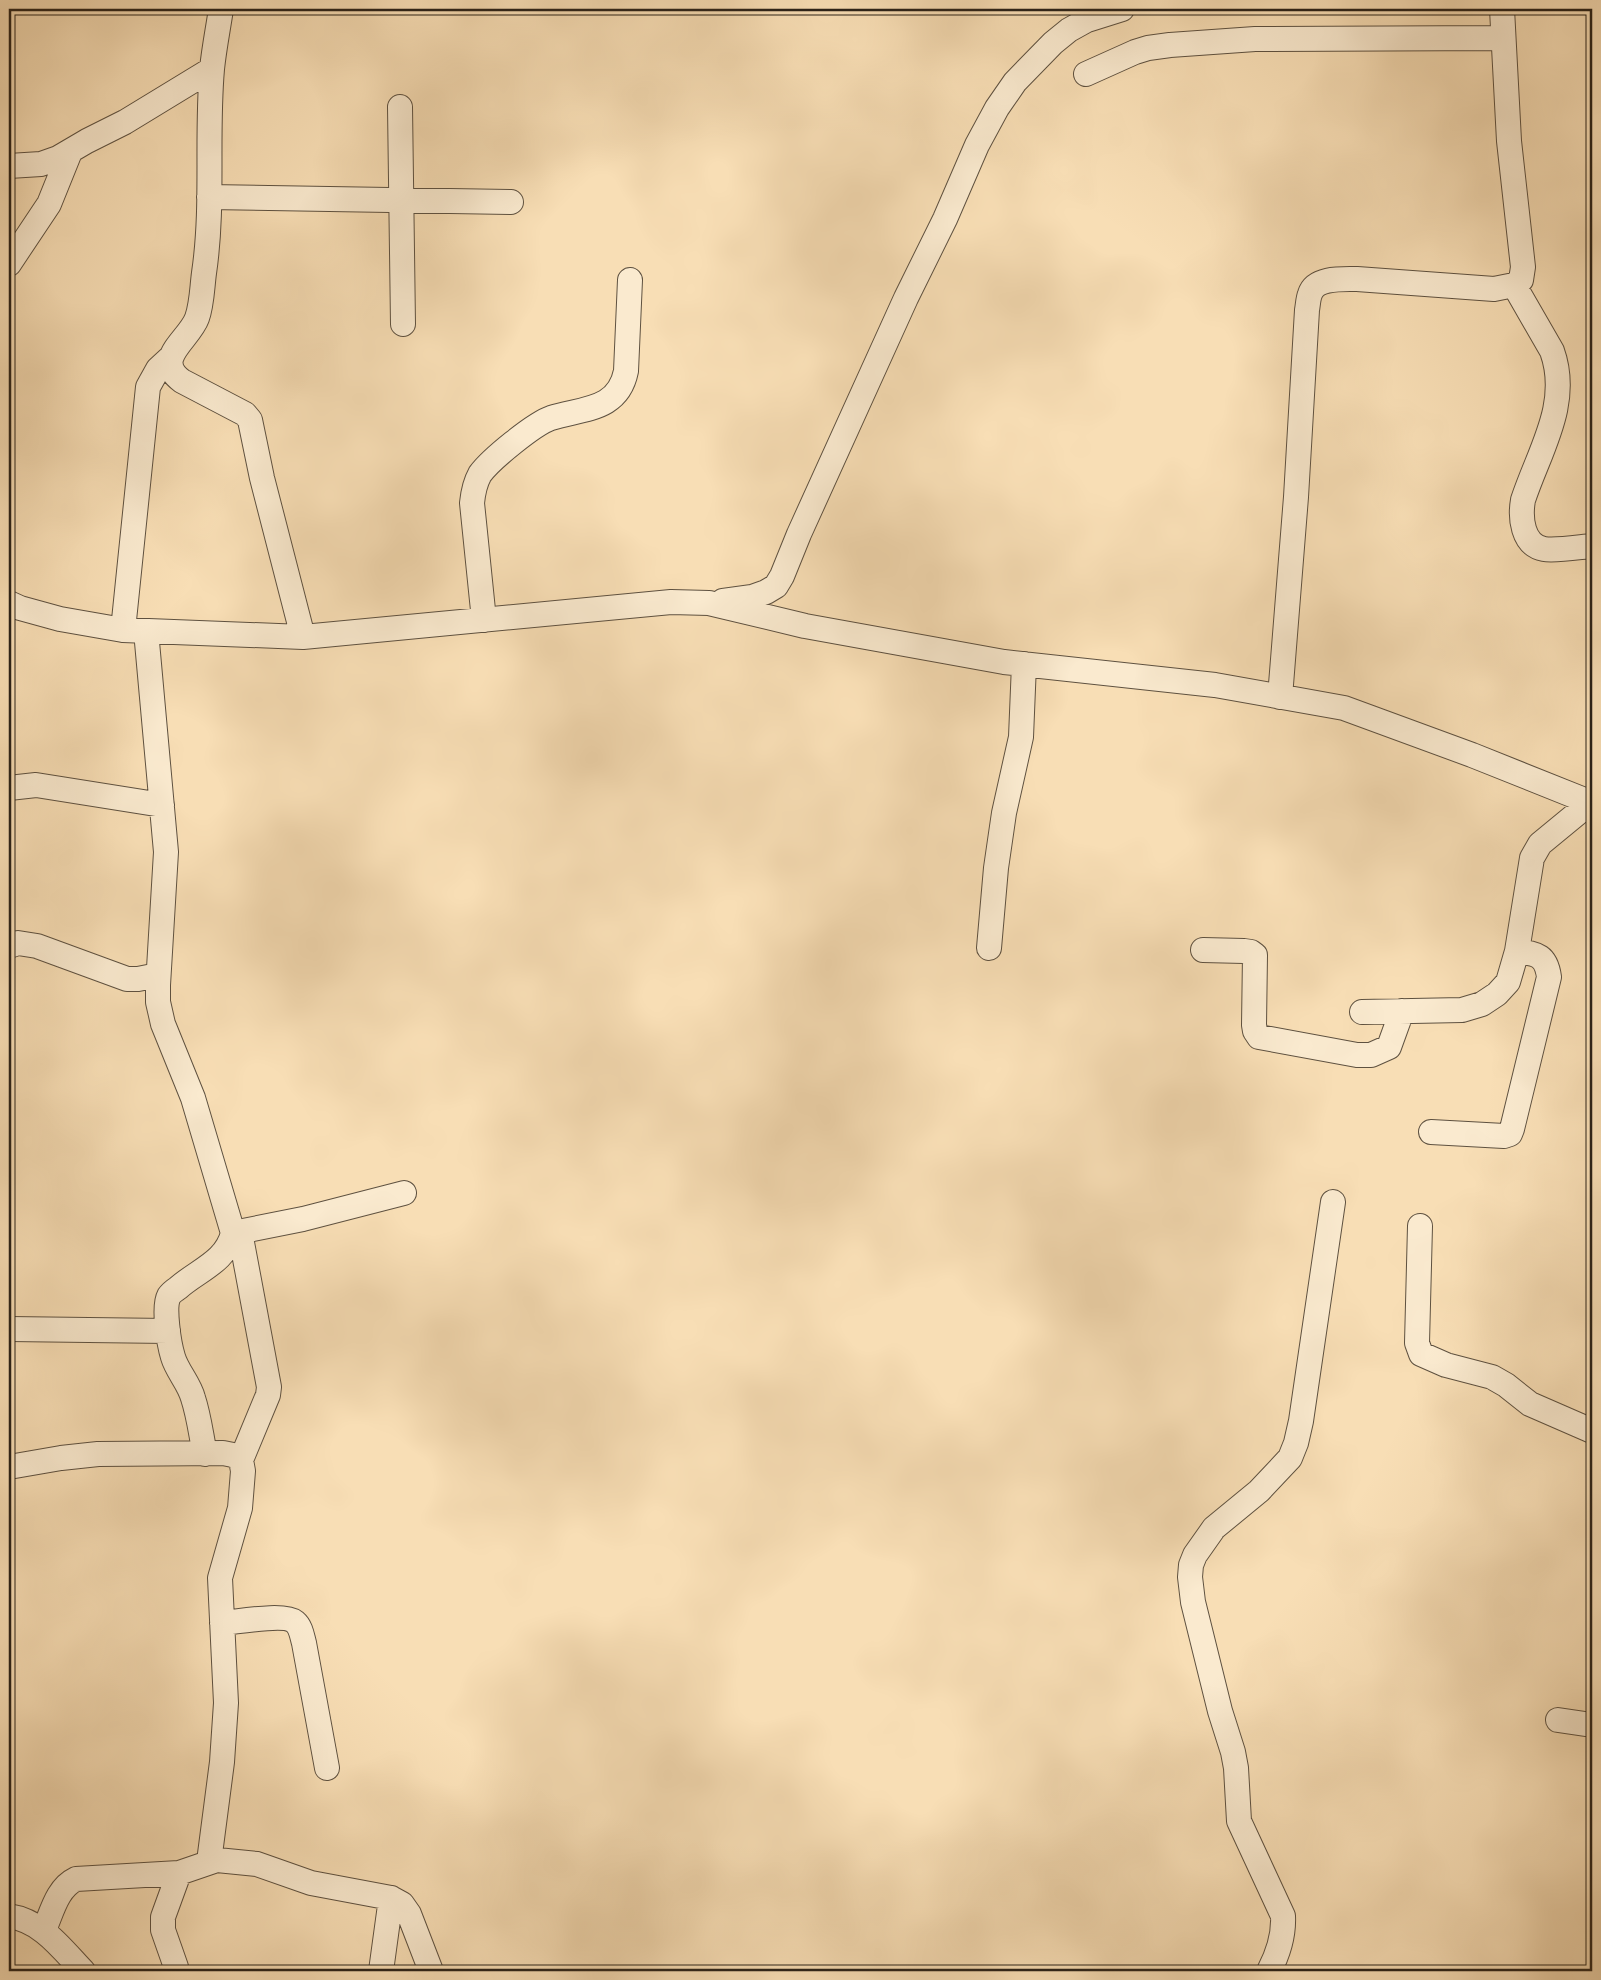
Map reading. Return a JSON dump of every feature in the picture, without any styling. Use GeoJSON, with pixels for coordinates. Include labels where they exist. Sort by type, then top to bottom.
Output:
{"type":"FeatureCollection","features":[{"type":"Feature","properties":{"kind":"street"},"geometry":{"type":"LineString","coordinates":[[217,1860],[210,1854],[210,1845],[220,1781],[226,1703],[220,1578],[240,1508],[243,1470],[241,1460],[268,1395],[269,1387],[237,1232],[193,1098],[163,1024],[158,1002],[166,852],[163,814],[135,630],[148,387],[158,369],[171,357],[196,319],[205,266],[209,197],[212,69],[221,9]]}},
{"type":"Feature","properties":{"kind":"street"},"geometry":{"type":"LineString","coordinates":[[9,603],[60,619],[135,630],[303,637],[671,602],[709,603],[752,597],[776,586],[906,298],[997,108],[1015,82],[1053,43],[1068,19],[1087,20],[1122,9]]}},
{"type":"Feature","properties":{"kind":"street"},"geometry":{"type":"LineString","coordinates":[[1086,74],[1135,52],[1170,45],[1502,25],[1509,141],[1523,267],[1520,280],[1514,285],[1494,289],[1357,279],[1328,281],[1313,288],[1310,294],[1307,310],[1296,496],[1280,697]]}},
{"type":"Feature","properties":{"kind":"street"},"geometry":{"type":"LineString","coordinates":[[9,166],[41,164],[70,152],[87,141],[125,122],[212,69]]}},
{"type":"Feature","properties":{"kind":"street"},"geometry":{"type":"LineString","coordinates":[[400,107],[403,324]]}},
{"type":"Feature","properties":{"kind":"street"},"geometry":{"type":"LineString","coordinates":[[9,264],[49,204],[70,152]]}},
{"type":"Feature","properties":{"kind":"street"},"geometry":{"type":"LineString","coordinates":[[209,197],[511,202]]}},
{"type":"Feature","properties":{"kind":"street"},"geometry":{"type":"LineString","coordinates":[[484,620],[472,504],[474,489],[479,476],[488,464],[538,424],[550,418],[594,407],[614,397],[624,383],[626,371],[630,280]]}},
{"type":"Feature","properties":{"kind":"street"},"geometry":{"type":"LineString","coordinates":[[1514,285],[1552,351],[1557,378],[1556,412],[1523,500],[1522,522],[1526,534],[1533,544],[1544,549],[1592,546]]}},
{"type":"Feature","properties":{"kind":"street"},"geometry":{"type":"LineString","coordinates":[[171,357],[171,366],[175,376],[245,414],[250,420],[262,478],[303,637]]}},
{"type":"Feature","properties":{"kind":"street"},"geometry":{"type":"LineString","coordinates":[[709,603],[805,626],[1024,664],[1215,685],[1344,708],[1472,755],[1591,803],[1540,844],[1532,858],[1517,951],[1508,982],[1497,994],[1482,1004],[1462,1010],[1362,1012]]}},
{"type":"Feature","properties":{"kind":"street"},"geometry":{"type":"LineString","coordinates":[[989,948],[996,868],[1004,813],[1021,738],[1024,664]]}},
{"type":"Feature","properties":{"kind":"street"},"geometry":{"type":"LineString","coordinates":[[9,788],[36,785],[163,814]]}},
{"type":"Feature","properties":{"kind":"street"},"geometry":{"type":"LineString","coordinates":[[9,946],[18,943],[32,945],[127,979],[158,975]]}},
{"type":"Feature","properties":{"kind":"street"},"geometry":{"type":"LineString","coordinates":[[1203,950],[1244,951],[1255,955],[1254,1025],[1258,1037],[1356,1055],[1370,1055],[1389,1047],[1402,1012]]}},
{"type":"Feature","properties":{"kind":"street"},"geometry":{"type":"LineString","coordinates":[[1430,1132],[1504,1136],[1510,1134],[1549,978],[1548,966],[1542,958],[1536,954],[1517,951]]}},
{"type":"Feature","properties":{"kind":"street"},"geometry":{"type":"LineString","coordinates":[[237,1232],[303,1219],[404,1193]]}},
{"type":"Feature","properties":{"kind":"street"},"geometry":{"type":"LineString","coordinates":[[1269,1971],[1280,1944],[1284,1916],[1239,1821],[1236,1768],[1195,1612],[1190,1577],[1191,1565],[1214,1528],[1259,1491],[1290,1458],[1296,1443],[1301,1421],[1333,1202]]}},
{"type":"Feature","properties":{"kind":"street"},"geometry":{"type":"LineString","coordinates":[[1420,1226],[1417,1343],[1421,1354],[1446,1365],[1492,1377],[1506,1385],[1530,1404],[1592,1431]]}},
{"type":"Feature","properties":{"kind":"street"},"geometry":{"type":"LineString","coordinates":[[205,1454],[194,1399],[188,1383],[173,1358],[166,1308],[169,1297],[178,1287],[220,1257],[230,1246],[237,1232]]}},
{"type":"Feature","properties":{"kind":"street"},"geometry":{"type":"LineString","coordinates":[[9,1329],[168,1331]]}},
{"type":"Feature","properties":{"kind":"street"},"geometry":{"type":"LineString","coordinates":[[9,1468],[61,1458],[98,1454],[223,1453],[234,1455],[241,1460]]}},
{"type":"Feature","properties":{"kind":"street"},"geometry":{"type":"LineString","coordinates":[[222,1623],[279,1618],[294,1621],[299,1627],[304,1643],[327,1768]]}},
{"type":"Feature","properties":{"kind":"street"},"geometry":{"type":"LineString","coordinates":[[1558,1720],[1592,1725]]}},
{"type":"Feature","properties":{"kind":"street"},"geometry":{"type":"LineString","coordinates":[[44,1930],[60,1892],[67,1883],[76,1879],[180,1873],[217,1860],[257,1864],[312,1883],[392,1898],[402,1904],[409,1914],[430,1971]]}},
{"type":"Feature","properties":{"kind":"street"},"geometry":{"type":"LineString","coordinates":[[176,1971],[163,1930],[163,1917],[180,1873]]}},
{"type":"Feature","properties":{"kind":"street"},"geometry":{"type":"LineString","coordinates":[[381,1971],[392,1898]]}},
{"type":"Feature","properties":{"kind":"street"},"geometry":{"type":"LineString","coordinates":[[9,1916],[21,1918],[44,1930],[82,1971]]}}]}
